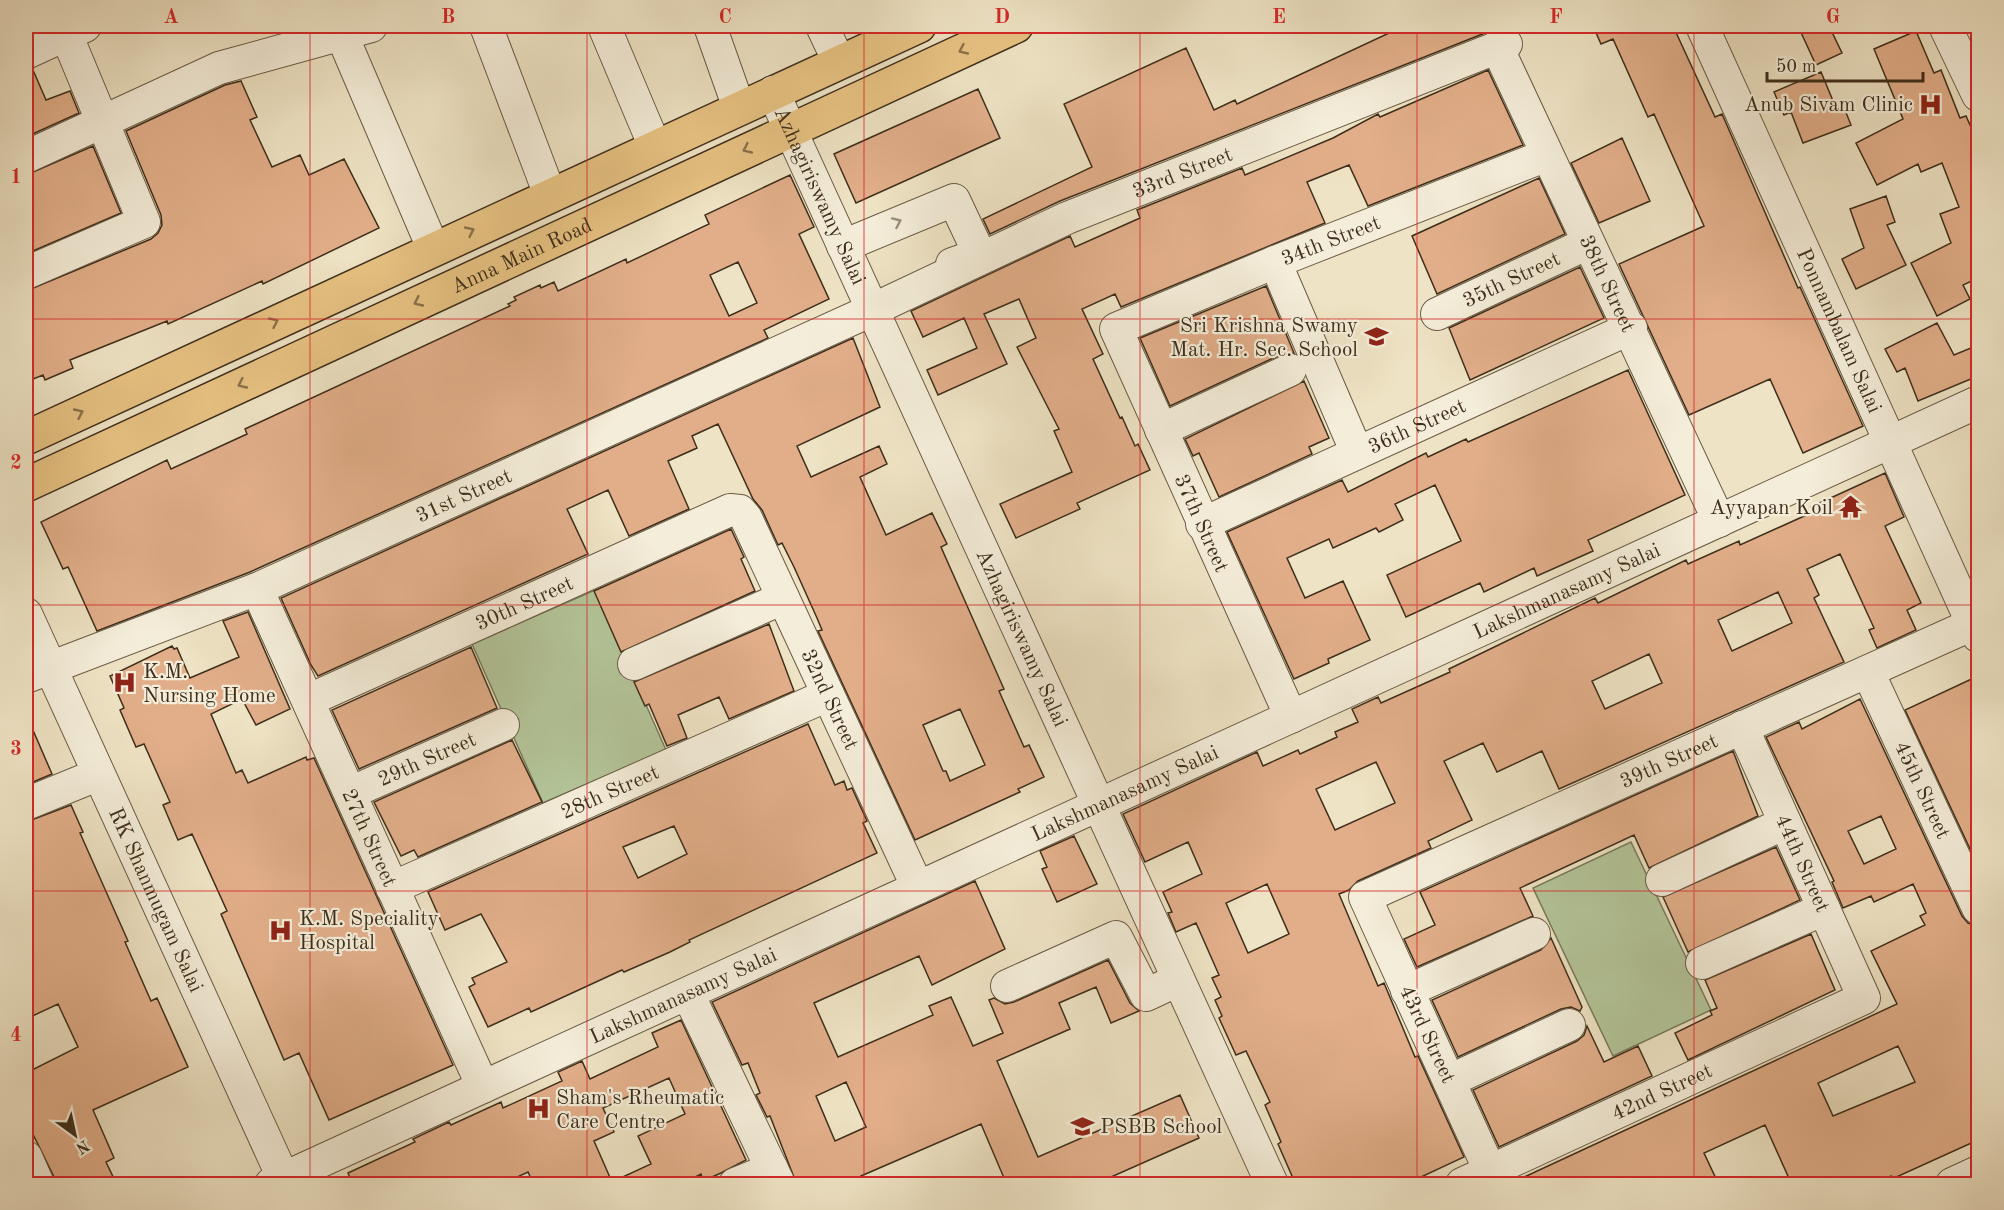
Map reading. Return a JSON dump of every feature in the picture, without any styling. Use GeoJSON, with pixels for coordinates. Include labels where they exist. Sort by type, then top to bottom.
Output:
{"type":"FeatureCollection","features":[{"type":"Feature","properties":{"kind":"main road","name":"Anna Main Road"},"geometry":{"type":"LineString","coordinates":[[26,485],[1016,26]]}},
{"type":"Feature","properties":{"kind":"main road","name":"Anna Main Road"},"geometry":{"type":"LineString","coordinates":[[26,438],[912,27]]}},
{"type":"Feature","properties":{"kind":"street"},"geometry":{"type":"LineString","coordinates":[[486,26],[550,195]]}},
{"type":"Feature","properties":{"kind":"street"},"geometry":{"type":"LineString","coordinates":[[604,26],[655,147]]}},
{"type":"Feature","properties":{"kind":"street"},"geometry":{"type":"LineString","coordinates":[[710,26],[740,108]]}},
{"type":"Feature","properties":{"kind":"street"},"geometry":{"type":"LineString","coordinates":[[822,26],[839,62]]}},
{"type":"Feature","properties":{"kind":"street","name":"Ponnambalam Salai"},"geometry":{"type":"LineString","coordinates":[[1702,26],[1976,630]]}},
{"type":"Feature","properties":{"kind":"street"},"geometry":{"type":"LineString","coordinates":[[1946,26],[1974,76]]}},
{"type":"Feature","properties":{"kind":"street"},"geometry":{"type":"LineString","coordinates":[[26,157],[219,68],[350,28],[433,248]]}},
{"type":"Feature","properties":{"kind":"street"},"geometry":{"type":"LineString","coordinates":[[26,53],[76,30],[104,122],[144,222],[26,273]]}},
{"type":"Feature","properties":{"kind":"street","name":"38th Street"},"geometry":{"type":"LineString","coordinates":[[1502,45],[1547,155],[1631,328],[1719,520]]}},
{"type":"Feature","properties":{"kind":"street","name":"33rd Street"},"geometry":{"type":"LineString","coordinates":[[870,303],[1067,218],[1502,45]]}},
{"type":"Feature","properties":{"kind":"street","name":"Azhagiriswamy Salai"},"geometry":{"type":"LineString","coordinates":[[773,92],[1272,1185]]}},
{"type":"Feature","properties":{"kind":"street","name":"34th Street"},"geometry":{"type":"LineString","coordinates":[[1116,329],[1275,262],[1547,155]]}},
{"type":"Feature","properties":{"kind":"street"},"geometry":{"type":"LineString","coordinates":[[843,246],[951,199],[956,202],[976,245],[976,254],[870,303]]}},
{"type":"Feature","properties":{"kind":"street","name":"35th Street"},"geometry":{"type":"LineString","coordinates":[[1437,314],[1588,243]]}},
{"type":"Feature","properties":{"kind":"street"},"geometry":{"type":"LineString","coordinates":[[1275,262],[1357,453]]}},
{"type":"Feature","properties":{"kind":"street","name":"31st Street"},"geometry":{"type":"LineString","coordinates":[[37,672],[257,589],[686,392],[870,303]]}},
{"type":"Feature","properties":{"kind":"street","name":"36th Street"},"geometry":{"type":"LineString","coordinates":[[1202,524],[1631,328]]}},
{"type":"Feature","properties":{"kind":"street","name":"37th Street"},"geometry":{"type":"LineString","coordinates":[[1116,329],[1291,717]]}},
{"type":"Feature","properties":{"kind":"street"},"geometry":{"type":"LineString","coordinates":[[1161,430],[1290,370]]}},
{"type":"Feature","properties":{"kind":"street","name":"Lakshmanasamy Salai"},"geometry":{"type":"LineString","coordinates":[[280,1183],[483,1087],[1978,402]]}},
{"type":"Feature","properties":{"kind":"street","name":"30th Street"},"geometry":{"type":"LineString","coordinates":[[309,700],[730,510],[740,512]]}},
{"type":"Feature","properties":{"kind":"street","name":"32nd Street"},"geometry":{"type":"LineString","coordinates":[[740,512],[746,518],[918,888]]}},
{"type":"Feature","properties":{"kind":"street","name":"27th Street"},"geometry":{"type":"LineString","coordinates":[[257,589],[483,1087]]}},
{"type":"Feature","properties":{"kind":"street"},"geometry":{"type":"LineString","coordinates":[[634,664],[783,598]]}},
{"type":"Feature","properties":{"kind":"street","name":"RK Shanmugam Salai"},"geometry":{"type":"LineString","coordinates":[[26,614],[37,672],[97,775],[280,1183]]}},
{"type":"Feature","properties":{"kind":"street","name":"39th Street"},"geometry":{"type":"LineString","coordinates":[[1365,897],[1742,727],[1868,672],[1976,630]]}},
{"type":"Feature","properties":{"kind":"street","name":"45th Street"},"geometry":{"type":"LineString","coordinates":[[1868,672],[1978,908]]}},
{"type":"Feature","properties":{"kind":"street","name":"28th Street"},"geometry":{"type":"LineString","coordinates":[[392,888],[828,695]]}},
{"type":"Feature","properties":{"kind":"street","name":"29th Street"},"geometry":{"type":"LineString","coordinates":[[350,793],[502,724]]}},
{"type":"Feature","properties":{"kind":"street","name":"44th Street"},"geometry":{"type":"LineString","coordinates":[[1742,727],[1864,998]]}},
{"type":"Feature","properties":{"kind":"street"},"geometry":{"type":"LineString","coordinates":[[26,804],[97,775]]}},
{"type":"Feature","properties":{"kind":"street"},"geometry":{"type":"LineString","coordinates":[[1662,880],[1785,823]]}},
{"type":"Feature","properties":{"kind":"street","name":"43rd Street"},"geometry":{"type":"LineString","coordinates":[[1365,897],[1490,1171]]}},
{"type":"Feature","properties":{"kind":"street"},"geometry":{"type":"LineString","coordinates":[[1702,963],[1824,909]]}},
{"type":"Feature","properties":{"kind":"street"},"geometry":{"type":"LineString","coordinates":[[1407,991],[1534,934]]}},
{"type":"Feature","properties":{"kind":"street"},"geometry":{"type":"LineString","coordinates":[[1007,986],[1116,936],[1146,995],[1178,980]]}},
{"type":"Feature","properties":{"kind":"street"},"geometry":{"type":"LineString","coordinates":[[688,993],[775,1177],[735,1185]]}},
{"type":"Feature","properties":{"kind":"street","name":"42nd Street"},"geometry":{"type":"LineString","coordinates":[[1462,1185],[1864,998]]}},
{"type":"Feature","properties":{"kind":"street"},"geometry":{"type":"LineString","coordinates":[[1449,1081],[1569,1025]]}},
{"type":"Feature","properties":{"kind":"street"},"geometry":{"type":"LineString","coordinates":[[26,1157],[38,1185]]}},
{"type":"Feature","properties":{"kind":"street"},"geometry":{"type":"LineString","coordinates":[[1952,1185],[1978,1172]]}},
{"type":"Feature","properties":{"kind":"green space"},"geometry":{"type":"Polygon","coordinates":[[[595,590],[666,750],[543,803],[472,644],[595,590]]]}},
{"type":"Feature","properties":{"kind":"green space"},"geometry":{"type":"Polygon","coordinates":[[[1631,842],[1711,1010],[1613,1056],[1533,888],[1631,842]]]}},
{"type":"Feature","properties":{"kind":"building"},"geometry":{"type":"Polygon","coordinates":[[[1404,26],[1481,26],[1485,33],[1060,201],[990,234],[983,219],[1092,167],[1064,104],[1186,48],[1214,110],[1235,100],[1237,104],[1404,26]]]}},
{"type":"Feature","properties":{"kind":"building"},"geometry":{"type":"Polygon","coordinates":[[[1593,26],[1673,26],[1715,117],[1722,114],[1798,288],[1800,287],[1863,426],[1803,453],[1770,379],[1689,415],[1619,264],[1704,226],[1654,114],[1648,117],[1613,39],[1601,44],[1593,26]]]}},
{"type":"Feature","properties":{"kind":"building"},"geometry":{"type":"Polygon","coordinates":[[[1798,26],[1829,26],[1842,53],[1816,65],[1798,26]]]}},
{"type":"Feature","properties":{"kind":"building"},"geometry":{"type":"Polygon","coordinates":[[[1916,31],[1934,73],[1941,70],[1960,118],[1966,116],[1978,143],[1978,278],[1963,285],[1970,299],[1937,316],[1911,263],[1951,243],[1940,214],[1959,207],[1942,163],[1921,172],[1918,164],[1877,185],[1856,143],[1903,119],[1874,49],[1916,31]]]}},
{"type":"Feature","properties":{"kind":"building"},"geometry":{"type":"Polygon","coordinates":[[[33,70],[46,100],[70,91],[79,113],[26,137],[26,71],[33,70]]]}},
{"type":"Feature","properties":{"kind":"building"},"geometry":{"type":"Polygon","coordinates":[[[1488,70],[1523,145],[1368,206],[1349,165],[1307,182],[1325,223],[1121,307],[1115,294],[1082,309],[1103,354],[1093,359],[1120,418],[1122,417],[1135,446],[1138,444],[1150,470],[1077,503],[1080,509],[1016,538],[1000,504],[1072,472],[1054,431],[1059,429],[1017,347],[1036,338],[1019,299],[984,314],[1007,364],[938,395],[927,370],[977,348],[964,318],[923,337],[911,311],[1070,236],[1075,247],[1140,218],[1137,210],[1242,168],[1245,175],[1333,138],[1378,114],[1380,117],[1488,70]]]}},
{"type":"Feature","properties":{"kind":"building"},"geometry":{"type":"Polygon","coordinates":[[[1821,72],[1836,108],[1843,105],[1851,125],[1803,143],[1791,112],[1784,115],[1774,92],[1821,72]]]}},
{"type":"Feature","properties":{"kind":"building"},"geometry":{"type":"Polygon","coordinates":[[[241,81],[257,117],[250,120],[272,167],[300,155],[309,175],[344,159],[379,228],[263,284],[262,281],[168,324],[167,321],[70,360],[73,368],[45,380],[43,375],[26,382],[26,291],[151,239],[162,225],[161,215],[126,131],[225,85],[241,81]]]}},
{"type":"Feature","properties":{"kind":"building"},"geometry":{"type":"Polygon","coordinates":[[[978,89],[1000,138],[856,203],[834,154],[978,89]]]}},
{"type":"Feature","properties":{"kind":"building"},"geometry":{"type":"Polygon","coordinates":[[[1622,138],[1650,201],[1599,223],[1571,163],[1622,138]]]}},
{"type":"Feature","properties":{"kind":"building"},"geometry":{"type":"Polygon","coordinates":[[[93,146],[121,213],[26,254],[26,175],[93,146]]]}},
{"type":"Feature","properties":{"kind":"building"},"geometry":{"type":"Polygon","coordinates":[[[790,175],[814,227],[799,234],[829,299],[764,330],[768,338],[250,572],[97,631],[68,567],[63,569],[41,522],[167,460],[171,469],[247,434],[245,429],[510,306],[508,304],[516,300],[514,297],[540,285],[541,288],[554,282],[558,291],[626,259],[627,263],[709,224],[705,215],[790,175]],[[738,262],[710,275],[729,316],[757,303],[738,262]]]}},
{"type":"Feature","properties":{"kind":"building"},"geometry":{"type":"Polygon","coordinates":[[[1539,178],[1565,234],[1437,294],[1412,236],[1539,178]]]}},
{"type":"Feature","properties":{"kind":"building"},"geometry":{"type":"Polygon","coordinates":[[[1886,196],[1895,222],[1887,225],[1906,265],[1856,289],[1842,259],[1864,248],[1850,209],[1886,196]]]}},
{"type":"Feature","properties":{"kind":"building"},"geometry":{"type":"Polygon","coordinates":[[[1580,267],[1604,318],[1470,380],[1449,328],[1580,267]]]}},
{"type":"Feature","properties":{"kind":"building"},"geometry":{"type":"Polygon","coordinates":[[[1266,286],[1294,353],[1282,354],[1170,406],[1140,338],[1266,286]]]}},
{"type":"Feature","properties":{"kind":"building"},"geometry":{"type":"Polygon","coordinates":[[[1937,323],[1954,355],[1978,345],[1978,376],[1918,401],[1905,368],[1897,372],[1885,349],[1937,323]]]}},
{"type":"Feature","properties":{"kind":"building"},"geometry":{"type":"Polygon","coordinates":[[[853,338],[880,407],[797,446],[811,477],[879,446],[887,464],[860,477],[886,535],[932,513],[947,544],[941,547],[1004,689],[999,691],[1024,747],[1029,745],[1044,777],[1018,789],[1020,792],[915,840],[818,631],[822,630],[794,567],[782,543],[778,545],[762,510],[753,499],[718,424],[692,436],[697,448],[668,461],[689,509],[629,536],[608,490],[567,509],[588,554],[318,676],[281,598],[853,338]],[[960,709],[923,725],[943,771],[946,771],[950,781],[985,765],[960,709]]]}},
{"type":"Feature","properties":{"kind":"building"},"geometry":{"type":"Polygon","coordinates":[[[1628,370],[1685,495],[1588,540],[1593,551],[1537,576],[1534,568],[1484,592],[1480,583],[1406,617],[1387,575],[1461,541],[1435,485],[1395,504],[1403,520],[1379,532],[1376,528],[1333,548],[1329,539],[1287,558],[1305,598],[1343,581],[1370,640],[1328,659],[1329,663],[1294,679],[1227,532],[1342,480],[1348,492],[1426,453],[1428,457],[1466,439],[1468,442],[1628,370]]]}},
{"type":"Feature","properties":{"kind":"building"},"geometry":{"type":"Polygon","coordinates":[[[1304,381],[1329,438],[1309,447],[1312,454],[1219,497],[1199,453],[1193,456],[1185,439],[1304,381]]]}},
{"type":"Feature","properties":{"kind":"building"},"geometry":{"type":"Polygon","coordinates":[[[1885,473],[1904,517],[1885,526],[1921,603],[1907,610],[1916,630],[1877,648],[1869,630],[1874,628],[1840,554],[1807,569],[1819,595],[1814,598],[1844,662],[1559,789],[1542,751],[1497,772],[1483,743],[1444,761],[1472,820],[1428,841],[1431,848],[1358,881],[1349,890],[1339,894],[1378,986],[1384,983],[1415,1057],[1418,1056],[1464,1157],[1404,1185],[1296,1185],[1278,1144],[1281,1142],[1265,1105],[1270,1102],[1246,1051],[1236,1055],[1219,1018],[1222,1016],[1215,1000],[1221,997],[1212,978],[1219,975],[1196,923],[1176,932],[1168,913],[1172,912],[1163,892],[1202,874],[1188,842],[1145,862],[1123,814],[1257,752],[1263,766],[1298,750],[1300,754],[1337,737],[1335,732],[1358,722],[1352,709],[1378,697],[1381,703],[1450,672],[1449,669],[1595,598],[1598,603],[1686,560],[1688,564],[1739,541],[1740,545],[1813,512],[1811,507],[1885,473]],[[1778,592],[1718,620],[1732,651],[1792,623],[1778,592]],[[1649,654],[1592,681],[1605,709],[1662,683],[1649,654]],[[1376,762],[1316,789],[1335,830],[1395,803],[1376,762]],[[1267,884],[1226,903],[1248,953],[1289,934],[1267,884]]]}},
{"type":"Feature","properties":{"kind":"building"},"geometry":{"type":"Polygon","coordinates":[[[731,529],[744,557],[741,559],[755,591],[621,652],[594,591],[731,529]]]}},
{"type":"Feature","properties":{"kind":"building"},"geometry":{"type":"Polygon","coordinates":[[[248,612],[290,709],[256,725],[242,699],[211,714],[236,773],[242,770],[248,783],[306,757],[307,760],[314,758],[453,1065],[329,1120],[299,1053],[284,1060],[221,914],[227,911],[192,834],[178,840],[163,805],[170,802],[144,744],[136,747],[120,710],[124,708],[110,676],[172,646],[174,649],[177,648],[190,678],[239,657],[223,621],[248,612]]]}},
{"type":"Feature","properties":{"kind":"building"},"geometry":{"type":"Polygon","coordinates":[[[769,624],[794,691],[729,719],[719,697],[678,715],[687,738],[667,746],[649,704],[645,706],[634,682],[769,624]]]}},
{"type":"Feature","properties":{"kind":"building"},"geometry":{"type":"Polygon","coordinates":[[[471,647],[497,708],[359,769],[332,710],[471,647]]]}},
{"type":"Feature","properties":{"kind":"building"},"geometry":{"type":"Polygon","coordinates":[[[1978,676],[1978,866],[1905,710],[1978,676]]]}},
{"type":"Feature","properties":{"kind":"building"},"geometry":{"type":"Polygon","coordinates":[[[1860,699],[1962,916],[1968,923],[1978,926],[1978,1140],[1892,1179],[1891,1176],[1872,1185],[1792,1185],[1765,1125],[1704,1153],[1719,1185],[1507,1185],[1897,1004],[1871,951],[1925,925],[1920,916],[1926,913],[1913,884],[1874,902],[1871,896],[1843,908],[1832,882],[1834,881],[1766,737],[1799,722],[1802,729],[1860,699]],[[1881,816],[1848,831],[1864,864],[1896,849],[1881,816]],[[1898,1046],[1818,1083],[1833,1116],[1915,1082],[1898,1046]]]}},
{"type":"Feature","properties":{"kind":"building"},"geometry":{"type":"Polygon","coordinates":[[[26,714],[52,774],[26,785],[26,714]]]}},
{"type":"Feature","properties":{"kind":"building"},"geometry":{"type":"Polygon","coordinates":[[[808,724],[835,785],[844,781],[847,790],[852,788],[867,821],[863,823],[877,853],[689,940],[690,942],[670,952],[624,972],[622,970],[531,1012],[529,1008],[488,1027],[469,987],[475,984],[472,978],[507,962],[481,914],[445,930],[428,892],[808,724]],[[674,826],[623,847],[638,878],[687,854],[674,826]]]}},
{"type":"Feature","properties":{"kind":"building"},"geometry":{"type":"Polygon","coordinates":[[[512,740],[542,802],[418,857],[414,850],[401,856],[374,802],[512,740]]]}},
{"type":"Feature","properties":{"kind":"building"},"geometry":{"type":"Polygon","coordinates":[[[1733,751],[1758,816],[1649,868],[1634,835],[1520,888],[1533,916],[1417,967],[1404,939],[1435,925],[1420,892],[1733,751]]]}},
{"type":"Feature","properties":{"kind":"building"},"geometry":{"type":"Polygon","coordinates":[[[71,805],[83,832],[80,833],[128,941],[125,942],[151,1001],[157,998],[188,1067],[93,1110],[114,1158],[106,1162],[117,1185],[58,1185],[26,1120],[26,1114],[32,1111],[26,1097],[26,1073],[78,1047],[58,1004],[26,1019],[26,822],[71,805]]]}},
{"type":"Feature","properties":{"kind":"building"},"geometry":{"type":"Polygon","coordinates":[[[1074,836],[1097,884],[1057,902],[1042,869],[1047,867],[1040,851],[1074,836]]]}},
{"type":"Feature","properties":{"kind":"building"},"geometry":{"type":"Polygon","coordinates":[[[1776,847],[1800,900],[1688,952],[1663,897],[1776,847]]]}},
{"type":"Feature","properties":{"kind":"building"},"geometry":{"type":"Polygon","coordinates":[[[975,881],[1005,949],[932,985],[919,956],[814,1003],[838,1057],[933,1015],[929,1006],[951,997],[973,1046],[1003,1033],[989,1000],[994,998],[1005,1004],[1014,1002],[1108,960],[1130,1003],[1139,1011],[1111,1023],[1096,987],[1059,1003],[1070,1029],[997,1061],[1038,1157],[1180,1095],[1199,1138],[1093,1185],[1007,1185],[981,1124],[861,1176],[864,1185],[797,1185],[770,1116],[767,1117],[756,1095],[760,1093],[748,1063],[742,1065],[712,1002],[975,881]],[[846,1082],[816,1096],[835,1141],[866,1127],[846,1082]]]}},
{"type":"Feature","properties":{"kind":"building"},"geometry":{"type":"Polygon","coordinates":[[[1811,934],[1835,990],[1688,1060],[1675,1033],[1712,1015],[1710,1011],[1717,1008],[1705,980],[1811,934]]]}},
{"type":"Feature","properties":{"kind":"building"},"geometry":{"type":"Polygon","coordinates":[[[1551,938],[1582,1007],[1580,1011],[1571,1007],[1561,1009],[1458,1057],[1432,1000],[1541,950],[1551,938]]]}},
{"type":"Feature","properties":{"kind":"building"},"geometry":{"type":"Polygon","coordinates":[[[681,1020],[746,1160],[703,1181],[701,1174],[679,1185],[534,1185],[528,1172],[500,1185],[353,1185],[348,1173],[415,1142],[413,1139],[449,1122],[451,1125],[501,1102],[503,1108],[562,1081],[558,1072],[582,1061],[590,1079],[658,1047],[652,1033],[681,1020]],[[669,1078],[603,1108],[614,1132],[594,1141],[612,1182],[651,1164],[638,1136],[685,1114],[669,1078]]]}},
{"type":"Feature","properties":{"kind":"building"},"geometry":{"type":"Polygon","coordinates":[[[1587,1026],[1604,1062],[1638,1046],[1652,1076],[1499,1147],[1473,1090],[1577,1041],[1584,1035],[1587,1026]]]}},
{"type":"Feature","properties":{"kind":"place","name":"Anub Sivam Clinic"},"geometry":{"type":"Point","coordinates":[1931,104]}},
{"type":"Feature","properties":{"kind":"place","name":"Sri Krishna Swamy Mat. Hr. Sec. School"},"geometry":{"type":"Point","coordinates":[1376,337]}},
{"type":"Feature","properties":{"kind":"place","name":"Ayyapan Koil"},"geometry":{"type":"Point","coordinates":[1851,507]}},
{"type":"Feature","properties":{"kind":"place","name":"K.M. Nursing Home"},"geometry":{"type":"Point","coordinates":[125,683]}},
{"type":"Feature","properties":{"kind":"place","name":"K.M. Speciality Hospital"},"geometry":{"type":"Point","coordinates":[281,930]}},
{"type":"Feature","properties":{"kind":"place","name":"Sham's Rheumatic Care Centre"},"geometry":{"type":"Point","coordinates":[538,1109]}},
{"type":"Feature","properties":{"kind":"place","name":"PSBB School"},"geometry":{"type":"Point","coordinates":[1082,1126]}}]}
